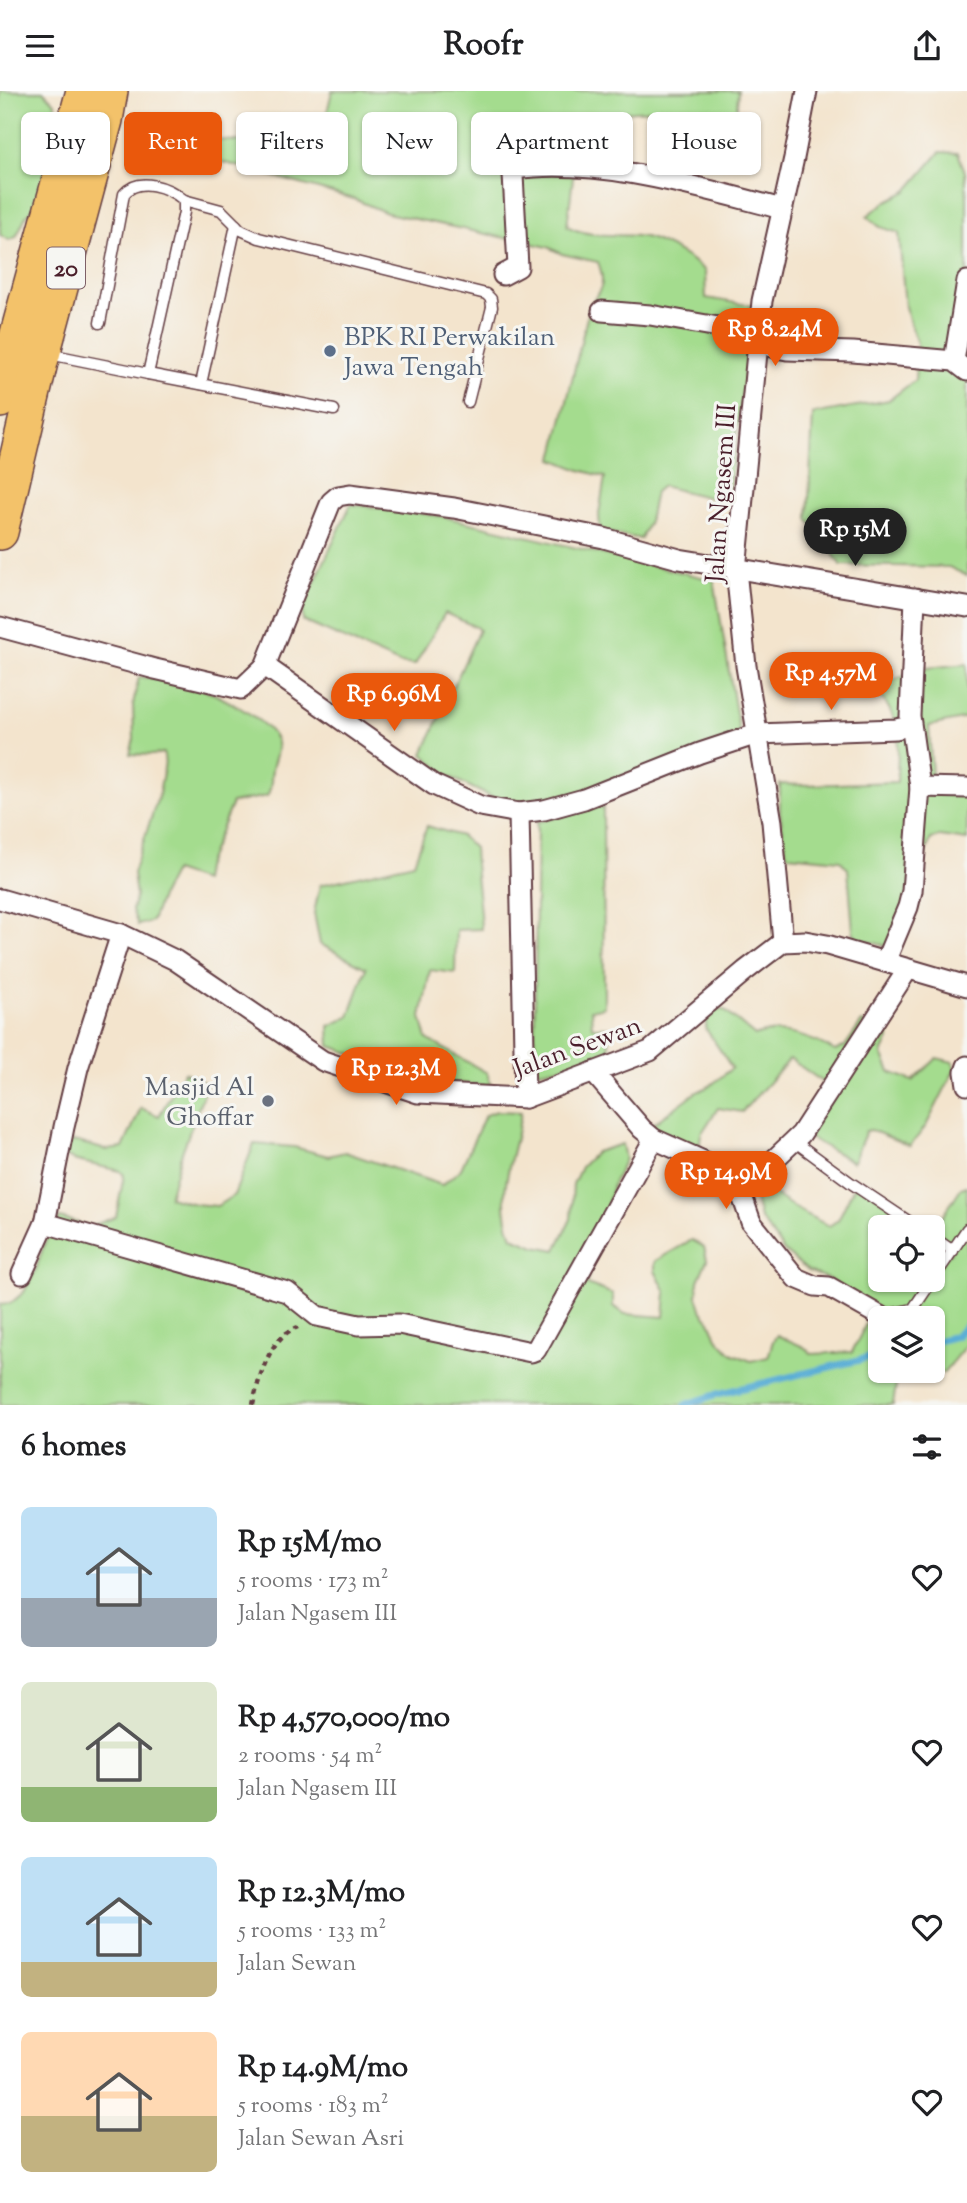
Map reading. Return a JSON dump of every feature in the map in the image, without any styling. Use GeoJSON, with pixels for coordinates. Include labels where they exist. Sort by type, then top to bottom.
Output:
{"type":"FeatureCollection","features":[{"type":"Feature","properties":{"kind":"highway","name":"20"},"geometry":{"type":"LineString","coordinates":[[0,532],[29,348],[84,91]]}},
{"type":"Feature","properties":{"kind":"highway","name":"20"},"geometry":{"type":"LineString","coordinates":[[0,400],[29,348],[105,121],[110,91]]}},
{"type":"Feature","properties":{"kind":"street","name":"Jalan Ngasem III"},"geometry":{"type":"LineString","coordinates":[[783,942],[772,822],[746,666],[736,569],[762,301],[807,91]]}},
{"type":"Feature","properties":{"kind":"street"},"geometry":{"type":"LineString","coordinates":[[503,275],[518,267],[513,175],[515,169],[582,169],[657,177],[782,209]]}},
{"type":"Feature","properties":{"kind":"street"},"geometry":{"type":"LineString","coordinates":[[602,311],[650,315],[758,334],[772,347],[787,350],[853,352],[961,366],[967,281]]}},
{"type":"Feature","properties":{"kind":"street"},"geometry":{"type":"LineString","coordinates":[[0,627],[241,689],[265,666],[331,502],[338,496],[350,494],[454,508],[604,538],[679,559],[967,607]]}},
{"type":"Feature","properties":{"kind":"street"},"geometry":{"type":"LineString","coordinates":[[885,962],[912,891],[920,787],[910,726],[915,598]]}},
{"type":"Feature","properties":{"kind":"street"},"geometry":{"type":"LineString","coordinates":[[265,666],[434,786],[480,806],[520,813],[544,810],[584,799],[700,753],[757,734],[896,729],[910,726]]}},
{"type":"Feature","properties":{"kind":"street"},"geometry":{"type":"LineString","coordinates":[[920,787],[967,788]]}},
{"type":"Feature","properties":{"kind":"street"},"geometry":{"type":"LineString","coordinates":[[520,813],[524,1098]]}},
{"type":"Feature","properties":{"kind":"street","name":"Jalan Sewan"},"geometry":{"type":"LineString","coordinates":[[0,899],[121,934],[175,960],[323,1061],[418,1093],[524,1098],[650,1051],[744,971],[783,942]]}},
{"type":"Feature","properties":{"kind":"street"},"geometry":{"type":"LineString","coordinates":[[22,1274],[45,1223],[78,1068],[121,934]]}},
{"type":"Feature","properties":{"kind":"street"},"geometry":{"type":"LineString","coordinates":[[783,942],[805,941],[827,945],[967,986]]}},
{"type":"Feature","properties":{"kind":"street"},"geometry":{"type":"LineString","coordinates":[[739,1193],[801,1135],[908,968]]}},
{"type":"Feature","properties":{"kind":"street"},"geometry":{"type":"LineString","coordinates":[[967,1066],[967,1085]]}},
{"type":"Feature","properties":{"kind":"street"},"geometry":{"type":"LineString","coordinates":[[593,1072],[653,1139],[720,1170],[728,1177],[739,1193],[751,1223],[796,1278],[815,1286],[829,1287],[868,1309]]}},
{"type":"Feature","properties":{"kind":"street"},"geometry":{"type":"LineString","coordinates":[[45,1223],[287,1292],[317,1315],[359,1325],[399,1324],[531,1352],[536,1350],[653,1139]]}},
{"type":"Feature","properties":{"kind":"lane"},"geometry":{"type":"LineString","coordinates":[[100,323],[124,194],[137,185],[150,184],[174,191],[184,200],[221,210],[241,230],[259,238],[486,294],[491,299],[492,307],[468,402]]}},
{"type":"Feature","properties":{"kind":"lane"},"geometry":{"type":"LineString","coordinates":[[148,374],[184,212],[184,200]]}},
{"type":"Feature","properties":{"kind":"lane"},"geometry":{"type":"LineString","coordinates":[[201,384],[236,225]]}},
{"type":"Feature","properties":{"kind":"lane"},"geometry":{"type":"LineString","coordinates":[[29,348],[334,410]]}},
{"type":"Feature","properties":{"kind":"lane"},"geometry":{"type":"LineString","coordinates":[[794,1141],[899,1215]]}},
{"type":"Feature","properties":{"kind":"lane"},"geometry":{"type":"LineString","coordinates":[[915,1306],[967,1229]]}},
{"type":"Feature","properties":{"kind":"lane"},"geometry":{"type":"LineString","coordinates":[[945,1245],[953,1251]]}},
{"type":"Feature","properties":{"kind":"path"},"geometry":{"type":"LineString","coordinates":[[253,1405],[269,1356],[282,1336],[317,1315]]}},
{"type":"Feature","properties":{"kind":"green space"},"geometry":{"type":"Polygon","coordinates":[[[0,91],[43,91],[55,103],[56,112],[21,112],[21,175],[47,175],[38,204],[26,216],[16,237],[9,240],[0,235],[0,91]]]}},
{"type":"Feature","properties":{"kind":"green space"},"geometry":{"type":"Polygon","coordinates":[[[332,91],[738,91],[737,112],[471,112],[471,175],[573,175],[567,226],[601,235],[645,237],[663,244],[705,271],[706,298],[754,306],[727,502],[662,486],[655,492],[649,521],[641,539],[600,531],[599,514],[605,477],[553,459],[590,305],[602,285],[598,262],[562,254],[548,247],[387,213],[354,199],[268,175],[348,175],[348,112],[327,112],[332,91]]]}},
{"type":"Feature","properties":{"kind":"green space"},"geometry":{"type":"Polygon","coordinates":[[[222,140],[236,141],[236,166],[222,162],[222,140]]]}},
{"type":"Feature","properties":{"kind":"green space"},"geometry":{"type":"Polygon","coordinates":[[[940,152],[958,153],[965,172],[967,197],[967,576],[949,567],[841,565],[808,519],[813,414],[889,400],[915,380],[917,343],[905,307],[899,233],[880,227],[867,216],[887,201],[907,191],[940,152]]]}},
{"type":"Feature","properties":{"kind":"green space"},"geometry":{"type":"Polygon","coordinates":[[[351,504],[440,516],[714,580],[740,737],[544,809],[507,805],[446,775],[423,754],[479,630],[445,613],[415,665],[399,663],[303,621],[303,607],[351,504]]]}},
{"type":"Feature","properties":{"kind":"green space"},"geometry":{"type":"Polygon","coordinates":[[[967,664],[967,718],[929,726],[932,778],[967,788],[967,840],[940,836],[931,839],[920,867],[918,910],[896,948],[857,939],[853,931],[848,869],[840,860],[788,855],[786,851],[780,813],[780,784],[897,782],[898,737],[893,717],[881,697],[882,684],[927,668],[967,664]]]}},
{"type":"Feature","properties":{"kind":"green space"},"geometry":{"type":"Polygon","coordinates":[[[139,677],[183,683],[218,696],[265,726],[277,743],[277,753],[267,796],[232,803],[205,868],[203,881],[174,871],[152,921],[138,925],[132,910],[136,896],[133,873],[160,791],[165,762],[163,753],[130,754],[134,739],[133,704],[139,677]]]}},
{"type":"Feature","properties":{"kind":"green space"},"geometry":{"type":"Polygon","coordinates":[[[603,806],[604,1007],[591,1010],[592,1027],[608,1027],[610,1053],[576,1064],[534,1072],[537,822],[603,806]]]}},
{"type":"Feature","properties":{"kind":"green space"},"geometry":{"type":"Polygon","coordinates":[[[427,826],[461,836],[474,848],[481,929],[456,930],[455,973],[430,970],[421,1017],[427,1039],[487,1073],[491,1086],[414,1079],[400,1070],[330,1046],[329,1026],[349,1017],[366,968],[320,944],[314,913],[320,885],[414,863],[427,826]]]}},
{"type":"Feature","properties":{"kind":"green space"},"geometry":{"type":"Polygon","coordinates":[[[715,1010],[724,1010],[755,1036],[774,1032],[796,1035],[835,1051],[845,1046],[862,1022],[889,1032],[889,1039],[882,1054],[890,1072],[913,1081],[937,1058],[953,1062],[955,1069],[926,1126],[910,1146],[871,1130],[866,1131],[853,1162],[804,1135],[810,1107],[824,1083],[790,1059],[742,1112],[718,1108],[701,1134],[699,1150],[649,1127],[732,1068],[706,1029],[706,1019],[715,1010]]]}},
{"type":"Feature","properties":{"kind":"green space"},"geometry":{"type":"Polygon","coordinates":[[[184,1072],[207,1084],[169,1197],[217,1206],[234,1195],[254,1144],[294,1147],[328,1156],[345,1152],[442,1185],[461,1169],[485,1115],[497,1111],[521,1112],[505,1189],[507,1220],[512,1237],[535,1246],[556,1250],[571,1219],[573,1184],[581,1167],[596,1152],[622,1144],[625,1159],[613,1184],[587,1284],[613,1294],[613,1306],[625,1314],[664,1317],[666,1292],[655,1271],[655,1261],[692,1240],[704,1247],[707,1260],[698,1281],[697,1296],[702,1312],[710,1321],[717,1338],[731,1353],[751,1361],[768,1357],[777,1335],[804,1347],[812,1354],[852,1352],[868,1321],[868,1383],[896,1383],[893,1405],[0,1405],[0,1304],[11,1303],[24,1292],[36,1269],[45,1242],[59,1218],[91,1226],[116,1217],[124,1175],[120,1171],[73,1160],[63,1155],[66,1141],[106,1150],[123,1148],[141,1108],[159,1116],[184,1072]]]}},
{"type":"Feature","properties":{"kind":"green space"},"geometry":{"type":"Polygon","coordinates":[[[855,1185],[881,1190],[892,1200],[901,1215],[868,1215],[868,1292],[945,1292],[945,1258],[951,1252],[945,1248],[943,1215],[961,1188],[967,1186],[967,1344],[945,1371],[945,1306],[868,1306],[868,1313],[829,1279],[808,1271],[784,1251],[760,1218],[754,1195],[760,1186],[829,1226],[838,1220],[855,1185]]]}},
{"type":"Feature","properties":{"kind":"waterway"},"geometry":{"type":"LineString","coordinates":[[945,1339],[956,1336],[967,1325]]}},
{"type":"Feature","properties":{"kind":"waterway"},"geometry":{"type":"LineString","coordinates":[[685,1405],[718,1394],[868,1358]]}},
{"type":"Feature","properties":{"kind":"place","name":"BPK RI Perwakilan Jawa Tengah"},"geometry":{"type":"Point","coordinates":[330,351]}},
{"type":"Feature","properties":{"kind":"place","name":"Masjid Al Ghoffar"},"geometry":{"type":"Point","coordinates":[268,1101]}}]}
